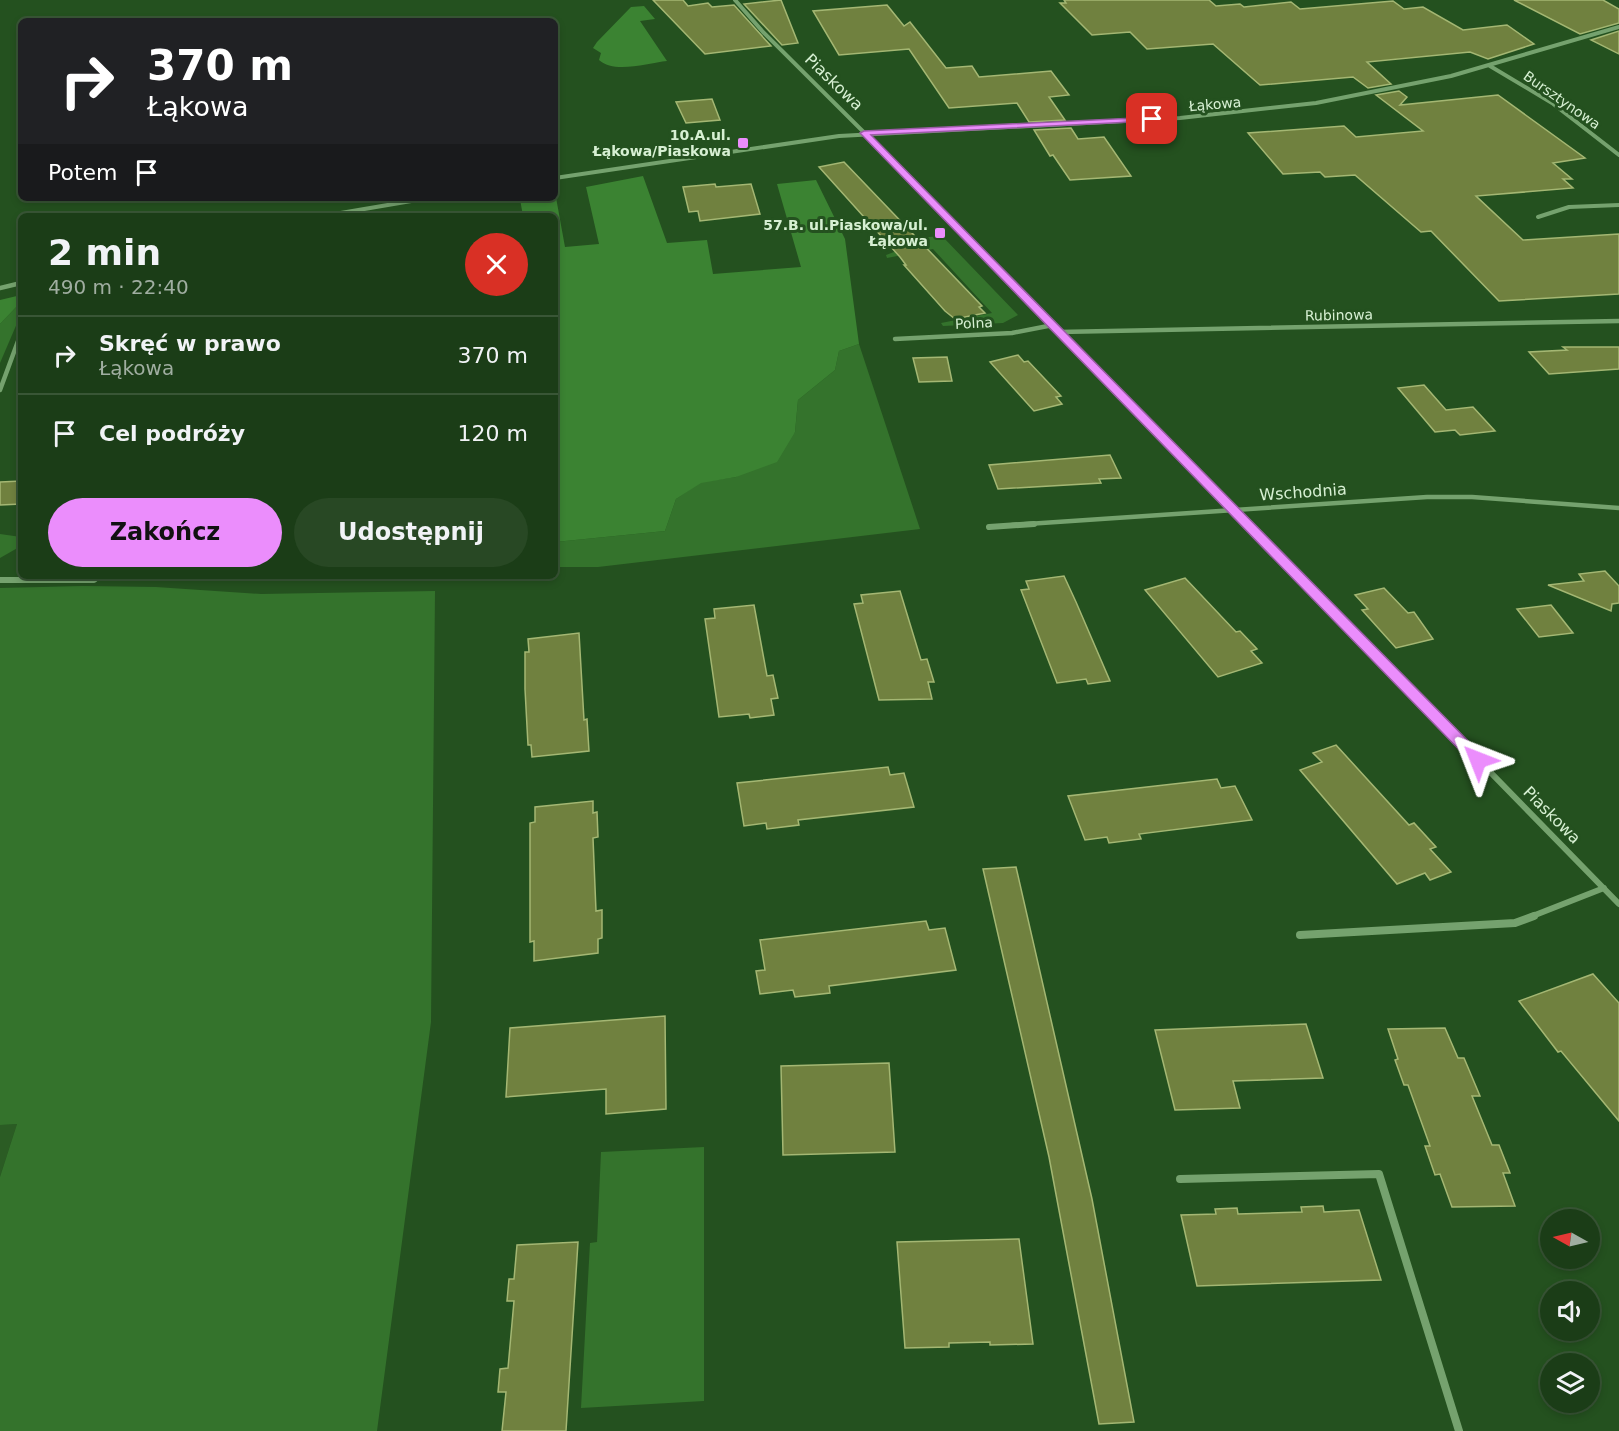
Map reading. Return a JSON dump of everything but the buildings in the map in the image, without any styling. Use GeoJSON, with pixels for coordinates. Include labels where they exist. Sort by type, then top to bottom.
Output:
{"type":"FeatureCollection","features":[{"type":"Feature","properties":{"kind":"street","name":"Piaskowa"},"geometry":{"type":"LineString","coordinates":[[735,0],[763,32],[1619,904]]}},
{"type":"Feature","properties":{"kind":"street","name":"Łąkowa"},"geometry":{"type":"LineString","coordinates":[[558,178],[864,133],[1236,113],[1359,96],[1490,66],[1619,27]]}},
{"type":"Feature","properties":{"kind":"street","name":"Bursztynowa"},"geometry":{"type":"LineString","coordinates":[[1490,66],[1551,103],[1619,155]]}},
{"type":"Feature","properties":{"kind":"street"},"geometry":{"type":"LineString","coordinates":[[341,213],[411,201]]}},
{"type":"Feature","properties":{"kind":"street"},"geometry":{"type":"LineString","coordinates":[[1538,217],[1569,207],[1619,205]]}},
{"type":"Feature","properties":{"kind":"street"},"geometry":{"type":"LineString","coordinates":[[0,288],[18,283]]}},
{"type":"Feature","properties":{"kind":"street","name":"Rubinowa"},"geometry":{"type":"LineString","coordinates":[[1059,332],[1619,321]]}},
{"type":"Feature","properties":{"kind":"street","name":"Polna"},"geometry":{"type":"LineString","coordinates":[[895,339],[1012,333],[1053,325]]}},
{"type":"Feature","properties":{"kind":"street"},"geometry":{"type":"LineString","coordinates":[[0,390],[18,341]]}},
{"type":"Feature","properties":{"kind":"street","name":"Wschodnia"},"geometry":{"type":"LineString","coordinates":[[989,527],[1438,497],[1619,508]]}},
{"type":"Feature","properties":{"kind":"street"},"geometry":{"type":"LineString","coordinates":[[0,580],[48,579]]}},
{"type":"Feature","properties":{"kind":"street"},"geometry":{"type":"LineString","coordinates":[[1300,936],[1515,923],[1604,888]]}},
{"type":"Feature","properties":{"kind":"street"},"geometry":{"type":"LineString","coordinates":[[1180,1179],[1379,1174],[1459,1431]]}},
{"type":"Feature","properties":{"kind":"shaded area"},"geometry":{"type":"Polygon","coordinates":[[[644,6],[655,19],[640,21],[667,61],[622,67],[605,64],[599,60],[601,53],[593,48],[597,42],[631,7],[644,6]]]}},
{"type":"Feature","properties":{"kind":"shaded area"},"geometry":{"type":"Polygon","coordinates":[[[643,176],[667,243],[707,240],[713,274],[801,267],[777,184],[816,180],[845,239],[859,344],[839,351],[835,370],[798,400],[795,432],[777,462],[736,477],[701,483],[676,499],[665,531],[558,542],[558,213],[522,213],[520,201],[557,201],[565,247],[599,244],[586,187],[643,176]]]}},
{"type":"Feature","properties":{"kind":"shaded area"},"geometry":{"type":"Polygon","coordinates":[[[942,236],[1018,315],[1003,323],[943,326],[941,323],[992,313],[933,249],[887,258],[886,255],[902,249],[903,239],[942,236]]]}},
{"type":"Feature","properties":{"kind":"shaded area"},"geometry":{"type":"Polygon","coordinates":[[[18,296],[18,305],[0,324],[0,300],[18,296]]]}},
{"type":"Feature","properties":{"kind":"shaded area"},"geometry":{"type":"Polygon","coordinates":[[[18,305],[18,321],[0,363],[0,324],[18,305]]]}},
{"type":"Feature","properties":{"kind":"shaded area"},"geometry":{"type":"Polygon","coordinates":[[[859,344],[920,529],[598,567],[558,567],[558,542],[665,531],[676,499],[701,482],[736,477],[795,432],[798,400],[835,370],[839,351],[859,344]]]}},
{"type":"Feature","properties":{"kind":"shaded area"},"geometry":{"type":"Polygon","coordinates":[[[0,534],[18,537],[18,548],[0,558],[0,534]]]}},
{"type":"Feature","properties":{"kind":"shaded area"},"geometry":{"type":"Polygon","coordinates":[[[238,579],[298,579],[298,581],[238,579]]]}},
{"type":"Feature","properties":{"kind":"shaded area"},"geometry":{"type":"Polygon","coordinates":[[[156,587],[261,594],[435,591],[431,1022],[377,1431],[0,1431],[0,1177],[17,1124],[0,1125],[0,588],[156,587]]]}},
{"type":"Feature","properties":{"kind":"shaded area"},"geometry":{"type":"Polygon","coordinates":[[[17,1124],[0,1177],[0,1125],[17,1124]]]}},
{"type":"Feature","properties":{"kind":"shaded area"},"geometry":{"type":"Polygon","coordinates":[[[704,1147],[704,1401],[581,1408],[590,1243],[597,1242],[601,1152],[704,1147]]]}},
{"type":"Feature","properties":{"kind":"place","name":"10.A.ul. Łąkowa/Piaskowa"},"geometry":{"type":"Point","coordinates":[743,143]}},
{"type":"Feature","properties":{"kind":"place","name":"57.B. ul.Piaskowa/ul. Łąkowa"},"geometry":{"type":"Point","coordinates":[940,233]}},
{"type":"Feature","properties":{"kind":"route"},"geometry":{"type":"LineString","coordinates":[[1152,119],[864,133],[1478,760]]}}]}
